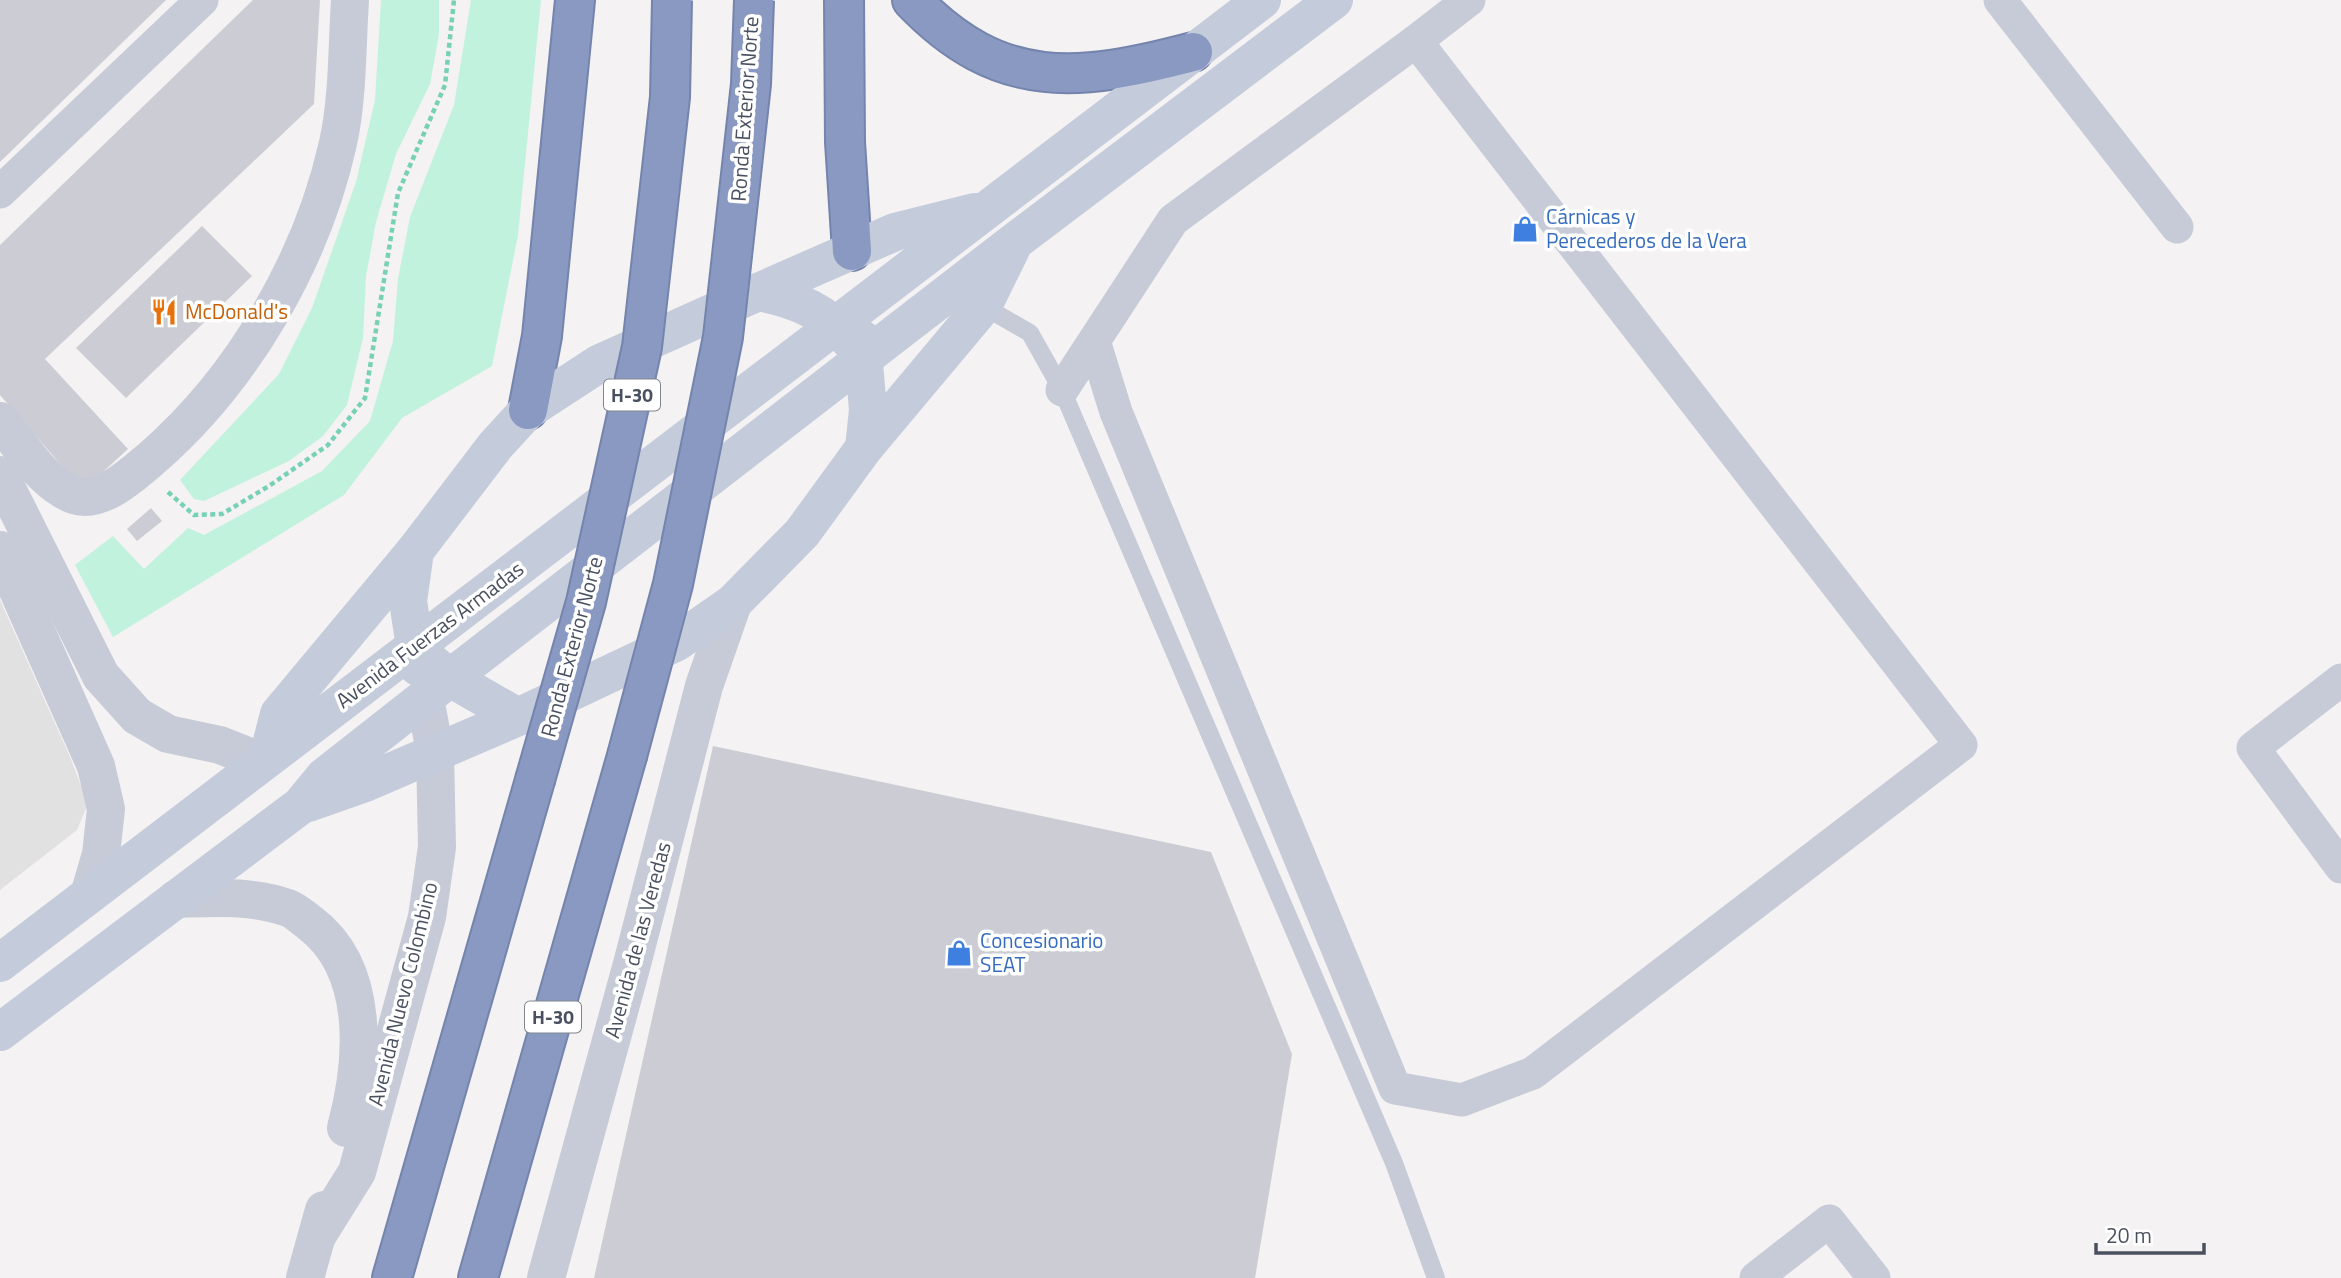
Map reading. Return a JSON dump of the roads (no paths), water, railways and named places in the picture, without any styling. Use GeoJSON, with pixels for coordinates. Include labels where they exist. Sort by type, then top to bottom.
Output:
{"type":"FeatureCollection","features":[{"type":"Feature","properties":{"kind":"highway"},"geometry":{"type":"LineString","coordinates":[[528,410],[542,336],[575,0]]}},
{"type":"Feature","properties":{"kind":"highway","name":"Ronda Exterior Norte"},"geometry":{"type":"LineString","coordinates":[[392,1278],[586,602],[642,347],[670,97],[672,0]]}},
{"type":"Feature","properties":{"kind":"highway","name":"Ronda Exterior Norte"},"geometry":{"type":"LineString","coordinates":[[478,1278],[673,584],[723,337],[751,84],[754,0]]}},
{"type":"Feature","properties":{"kind":"highway"},"geometry":{"type":"LineString","coordinates":[[844,0],[845,142],[852,251]]}},
{"type":"Feature","properties":{"kind":"highway"},"geometry":{"type":"LineString","coordinates":[[912,0],[936,26],[968,48],[1014,68],[1068,75],[1122,71],[1193,52]]}},
{"type":"Feature","properties":{"kind":"main road","name":"Avenida Fuerzas Armadas"},"geometry":{"type":"LineString","coordinates":[[0,963],[1262,0]]}},
{"type":"Feature","properties":{"kind":"main road"},"geometry":{"type":"LineString","coordinates":[[0,1032],[300,806],[324,777],[437,688],[1014,242],[1333,1]]}},
{"type":"Feature","properties":{"kind":"main road"},"geometry":{"type":"LineString","coordinates":[[265,759],[279,714],[415,551],[495,446],[528,410],[600,363],[758,292],[895,232],[989,208]]}},
{"type":"Feature","properties":{"kind":"main road"},"geometry":{"type":"LineString","coordinates":[[300,806],[365,783],[518,717],[677,642],[733,603],[802,533],[864,448],[983,306],[1014,242]]}},
{"type":"Feature","properties":{"kind":"main road"},"geometry":{"type":"LineString","coordinates":[[852,251],[848,315],[864,358],[868,410],[864,448]]}},
{"type":"Feature","properties":{"kind":"main road"},"geometry":{"type":"LineString","coordinates":[[758,292],[796,299],[848,315]]}},
{"type":"Feature","properties":{"kind":"main road"},"geometry":{"type":"LineString","coordinates":[[415,551],[408,601],[414,647],[437,688],[518,717]]}},
{"type":"Feature","properties":{"kind":"street"},"geometry":{"type":"LineString","coordinates":[[0,192],[202,0]]}},
{"type":"Feature","properties":{"kind":"street"},"geometry":{"type":"LineString","coordinates":[[0,421],[54,485],[76,496],[98,495],[135,473],[165,446],[226,381],[269,313],[308,237],[338,142],[350,0]]}},
{"type":"Feature","properties":{"kind":"street"},"geometry":{"type":"LineString","coordinates":[[1062,390],[1173,220],[1469,0]]}},
{"type":"Feature","properties":{"kind":"street"},"geometry":{"type":"LineString","coordinates":[[2000,0],[2177,227]]}},
{"type":"Feature","properties":{"kind":"street"},"geometry":{"type":"LineString","coordinates":[[1094,341],[1116,412],[1395,1088],[1462,1100],[1533,1073],[1961,745],[1416,41]]}},
{"type":"Feature","properties":{"kind":"street"},"geometry":{"type":"LineString","coordinates":[[0,475],[101,676],[137,716],[168,734],[220,745],[265,759]]}},
{"type":"Feature","properties":{"kind":"street"},"geometry":{"type":"LineString","coordinates":[[0,550],[96,766],[106,809],[101,854],[90,892]]}},
{"type":"Feature","properties":{"kind":"street","name":"Avenida de las Veredas"},"geometry":{"type":"LineString","coordinates":[[546,1278],[704,686],[733,603]]}},
{"type":"Feature","properties":{"kind":"street"},"geometry":{"type":"LineString","coordinates":[[2341,680],[2253,748],[2341,867]]}},
{"type":"Feature","properties":{"kind":"street","name":"Avenida Nuevo Colombino"},"geometry":{"type":"LineString","coordinates":[[317,1236],[357,1172],[426,917],[437,847],[437,688]]}},
{"type":"Feature","properties":{"kind":"street","name":"Avenida Nuevo Colombino"},"geometry":{"type":"LineString","coordinates":[[176,899],[246,898],[290,908],[328,937],[353,980],[359,1044],[352,1107],[305,1278]]}},
{"type":"Feature","properties":{"kind":"street"},"geometry":{"type":"LineString","coordinates":[[1756,1278],[1829,1221],[1874,1278]]}},
{"type":"Feature","properties":{"kind":"lane"},"geometry":{"type":"LineString","coordinates":[[983,306],[1030,333],[1062,390],[1394,1163],[1436,1278]]}},
{"type":"Feature","properties":{"kind":"place","name":"Cárnicas y Perecederos de la Vera"},"geometry":{"type":"Point","coordinates":[1525,229]}},
{"type":"Feature","properties":{"kind":"place","name":"McDonald's"},"geometry":{"type":"Point","coordinates":[164,312]}},
{"type":"Feature","properties":{"kind":"place","name":"Concesionario SEAT"},"geometry":{"type":"Point","coordinates":[959,953]}}]}
